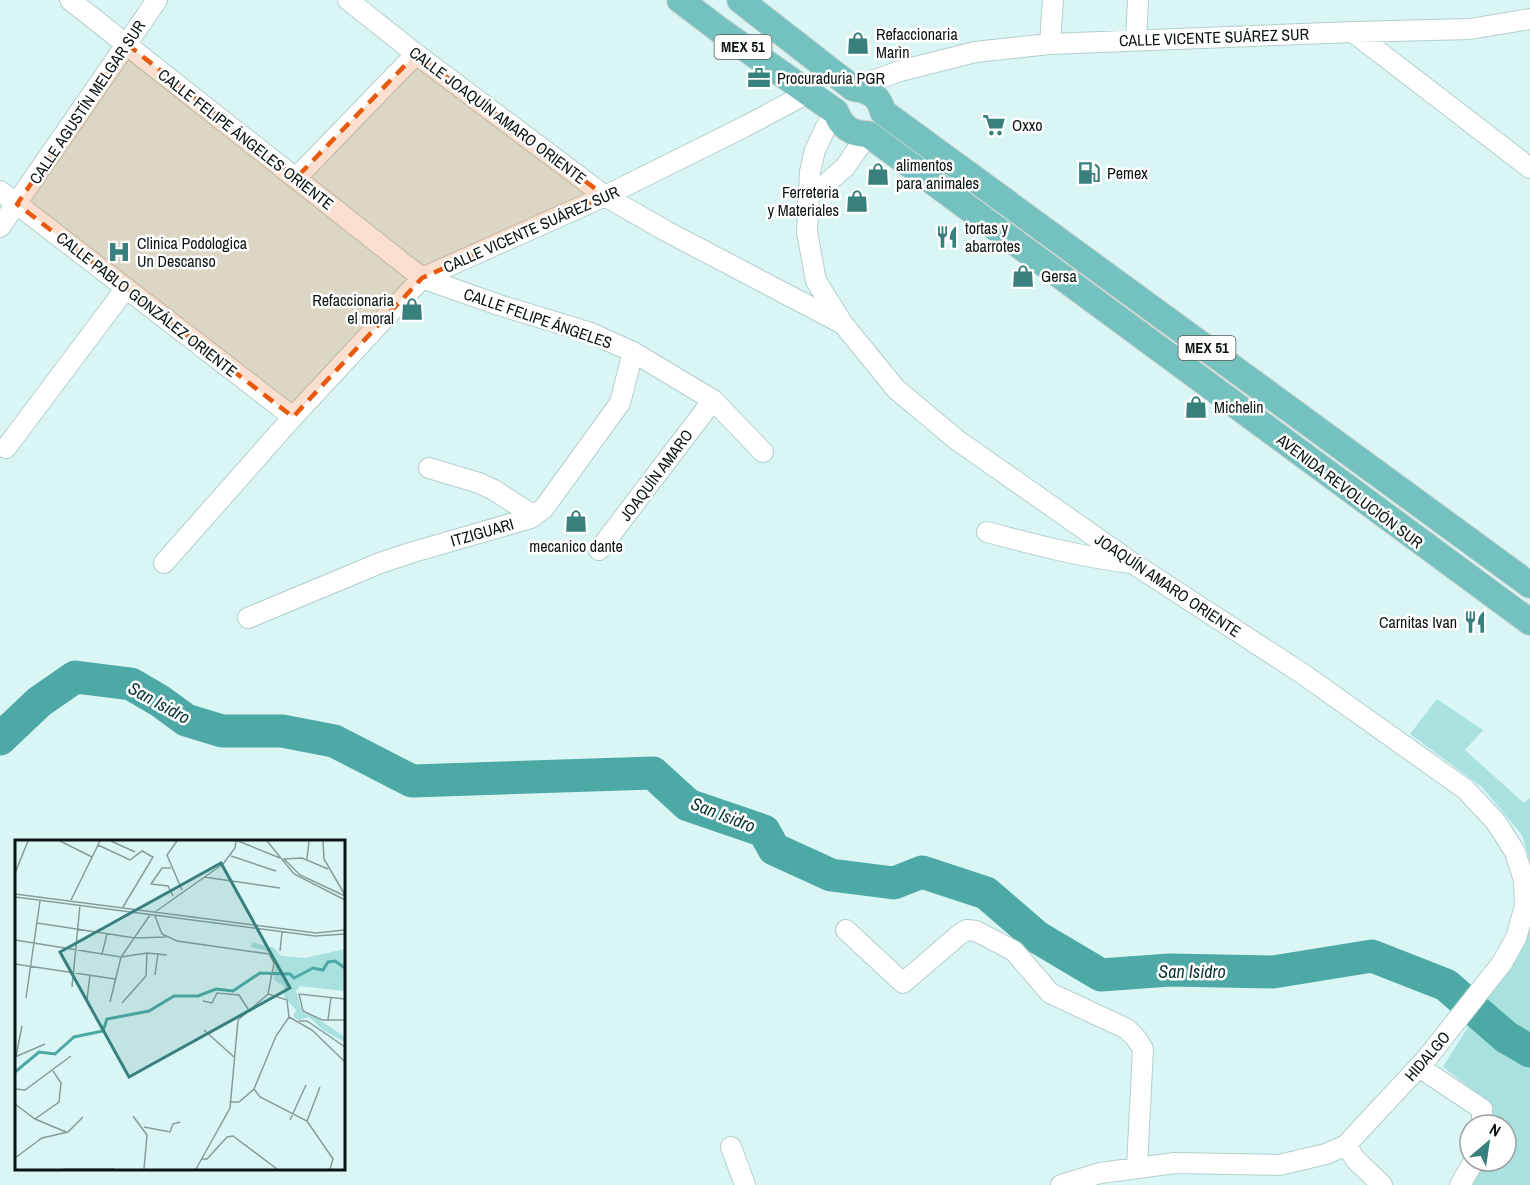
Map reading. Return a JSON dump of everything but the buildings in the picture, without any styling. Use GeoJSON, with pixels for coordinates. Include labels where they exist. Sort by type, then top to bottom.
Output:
{"type":"FeatureCollection","features":[{"type":"Feature","properties":{"kind":"main road","name":"AVENIDA REVOLUCIÓN SUR"},"geometry":{"type":"LineString","coordinates":[[680,0],[721,32],[836,112],[841,123],[851,132],[868,134],[1530,622]]}},
{"type":"Feature","properties":{"kind":"main road","name":"AVENIDA REVOLUCIÓN SUR"},"geometry":{"type":"LineString","coordinates":[[740,0],[853,88],[875,95],[883,112],[1530,585]]}},
{"type":"Feature","properties":{"kind":"main road"},"geometry":{"type":"LineString","coordinates":[[836,112],[838,103],[853,88]]}},
{"type":"Feature","properties":{"kind":"main road"},"geometry":{"type":"LineString","coordinates":[[868,134],[881,120],[883,112]]}},
{"type":"Feature","properties":{"kind":"street","name":"CALLE FELIPE ÁNGELES ORIENTE"},"geometry":{"type":"LineString","coordinates":[[70,0],[422,278]]}},
{"type":"Feature","properties":{"kind":"street","name":"CALLE AGUSTÍN MELGAR SUR"},"geometry":{"type":"LineString","coordinates":[[0,227],[157,0]]}},
{"type":"Feature","properties":{"kind":"street","name":"CALLE JOAQUÍN AMARO ORIENTE"},"geometry":{"type":"LineString","coordinates":[[348,0],[605,196],[666,231],[843,324]]}},
{"type":"Feature","properties":{"kind":"street"},"geometry":{"type":"LineString","coordinates":[[1050,44],[1053,0]]}},
{"type":"Feature","properties":{"kind":"street"},"geometry":{"type":"LineString","coordinates":[[1136,40],[1138,0]]}},
{"type":"Feature","properties":{"kind":"street","name":"CALLE VICENTE SUÁREZ SUR"},"geometry":{"type":"LineString","coordinates":[[853,88],[900,72],[975,52],[1050,44],[1470,29],[1530,19]]}},
{"type":"Feature","properties":{"kind":"street"},"geometry":{"type":"LineString","coordinates":[[1353,32],[1530,168]]}},
{"type":"Feature","properties":{"kind":"street"},"geometry":{"type":"LineString","coordinates":[[296,178],[416,54]]}},
{"type":"Feature","properties":{"kind":"street"},"geometry":{"type":"LineString","coordinates":[[883,112],[900,72]]}},
{"type":"Feature","properties":{"kind":"street","name":"CALLE VICENTE SUÁREZ SUR"},"geometry":{"type":"LineString","coordinates":[[164,563],[293,417],[422,278],[605,196],[808,93]]}},
{"type":"Feature","properties":{"kind":"street","name":"JOAQUÍN AMARO ORIENTE"},"geometry":{"type":"LineString","coordinates":[[836,112],[825,129],[810,172],[807,232],[816,281],[843,324],[896,389],[957,440],[1134,564],[1303,674],[1465,789],[1496,822],[1515,852],[1524,880],[1525,906],[1516,938],[1502,963]]}},
{"type":"Feature","properties":{"kind":"street"},"geometry":{"type":"LineString","coordinates":[[809,193],[826,184],[845,167],[868,134]]}},
{"type":"Feature","properties":{"kind":"street","name":"CALLE PABLO GONZÁLEZ ORIENTE"},"geometry":{"type":"LineString","coordinates":[[0,191],[293,417]]}},
{"type":"Feature","properties":{"kind":"street","name":"CALLE FELIPE ÁNGELES"},"geometry":{"type":"LineString","coordinates":[[422,278],[499,305],[591,333],[633,352],[713,400],[763,452]]}},
{"type":"Feature","properties":{"kind":"street"},"geometry":{"type":"LineString","coordinates":[[6,448],[126,288]]}},
{"type":"Feature","properties":{"kind":"street","name":"ITZIGUARI"},"geometry":{"type":"LineString","coordinates":[[248,618],[380,563],[534,516],[544,508],[620,403],[633,352]]}},
{"type":"Feature","properties":{"kind":"street","name":"JOAQUÍN AMARO"},"geometry":{"type":"LineString","coordinates":[[599,550],[713,400]]}},
{"type":"Feature","properties":{"kind":"street"},"geometry":{"type":"LineString","coordinates":[[429,468],[479,483],[534,516]]}},
{"type":"Feature","properties":{"kind":"street"},"geometry":{"type":"LineString","coordinates":[[987,532],[1037,546],[1134,564]]}},
{"type":"Feature","properties":{"kind":"street"},"geometry":{"type":"LineString","coordinates":[[846,930],[903,983],[960,934],[967,930],[976,932],[1014,951],[1050,993],[1127,1029],[1143,1049],[1137,1167]]}},
{"type":"Feature","properties":{"kind":"street","name":"HIDALGO"},"geometry":{"type":"LineString","coordinates":[[1346,1144],[1423,1063],[1502,963]]}},
{"type":"Feature","properties":{"kind":"street"},"geometry":{"type":"LineString","coordinates":[[1423,1063],[1482,1109],[1482,1113]]}},
{"type":"Feature","properties":{"kind":"street"},"geometry":{"type":"LineString","coordinates":[[1061,1185],[1100,1173],[1175,1163],[1279,1166],[1326,1154],[1346,1144],[1356,1160],[1382,1185]]}},
{"type":"Feature","properties":{"kind":"street"},"geometry":{"type":"LineString","coordinates":[[731,1147],[745,1185]]}},
{"type":"Feature","properties":{"kind":"highlighted area"},"geometry":{"type":"Polygon","coordinates":[[[127,44],[296,178],[416,54],[605,196],[422,278],[293,417],[17,204],[127,44]]]}},
{"type":"Feature","properties":{"kind":"shaded area"},"geometry":{"type":"Polygon","coordinates":[[[1437,699],[1483,730],[1465,750],[1524,803],[1530,798],[1530,862],[1522,835],[1482,787],[1410,734],[1437,699]]]}},
{"type":"Feature","properties":{"kind":"shaded area"},"geometry":{"type":"Polygon","coordinates":[[[1530,930],[1530,1185],[1472,1185],[1479,1173],[1518,1173],[1518,1113],[1492,1113],[1492,1105],[1443,1067],[1467,1029],[1470,1019],[1513,962],[1530,930]]]}},
{"type":"Feature","properties":{"kind":"waterway","name":"San Isidro"},"geometry":{"type":"LineString","coordinates":[[0,739],[39,702],[75,677],[131,684],[186,720],[222,731],[282,731],[334,741],[412,781],[653,773],[688,805],[764,831],[774,849],[831,875],[894,883],[922,872],[986,893],[1037,937],[1101,975],[1170,970],[1273,972],[1372,956],[1446,985],[1506,1037],[1530,1051]]}},
{"type":"Feature","properties":{"kind":"place","name":"Refaccionaria Marìn"},"geometry":{"type":"Point","coordinates":[858,43]}},
{"type":"Feature","properties":{"kind":"place","name":"Procuraduria PGR"},"geometry":{"type":"Point","coordinates":[759,78]}},
{"type":"Feature","properties":{"kind":"place","name":"Oxxo"},"geometry":{"type":"Point","coordinates":[994,125]}},
{"type":"Feature","properties":{"kind":"place","name":"Pemex"},"geometry":{"type":"Point","coordinates":[1089,173]}},
{"type":"Feature","properties":{"kind":"place","name":"alimentos para animales"},"geometry":{"type":"Point","coordinates":[878,174]}},
{"type":"Feature","properties":{"kind":"place","name":"Ferreteria y Materiales"},"geometry":{"type":"Point","coordinates":[857,201]}},
{"type":"Feature","properties":{"kind":"place","name":"tortas y abarrotes"},"geometry":{"type":"Point","coordinates":[947,237]}},
{"type":"Feature","properties":{"kind":"place","name":"Clinica Podologica Un Descanso"},"geometry":{"type":"Point","coordinates":[119,252]}},
{"type":"Feature","properties":{"kind":"place","name":"Gersa"},"geometry":{"type":"Point","coordinates":[1023,276]}},
{"type":"Feature","properties":{"kind":"place","name":"Refaccionaria el moral"},"geometry":{"type":"Point","coordinates":[412,309]}},
{"type":"Feature","properties":{"kind":"place","name":"Michelin"},"geometry":{"type":"Point","coordinates":[1196,407]}},
{"type":"Feature","properties":{"kind":"place","name":"mecanico dante"},"geometry":{"type":"Point","coordinates":[576,521]}},
{"type":"Feature","properties":{"kind":"place","name":"Carnitas Ivan"},"geometry":{"type":"Point","coordinates":[1475,622]}}]}
